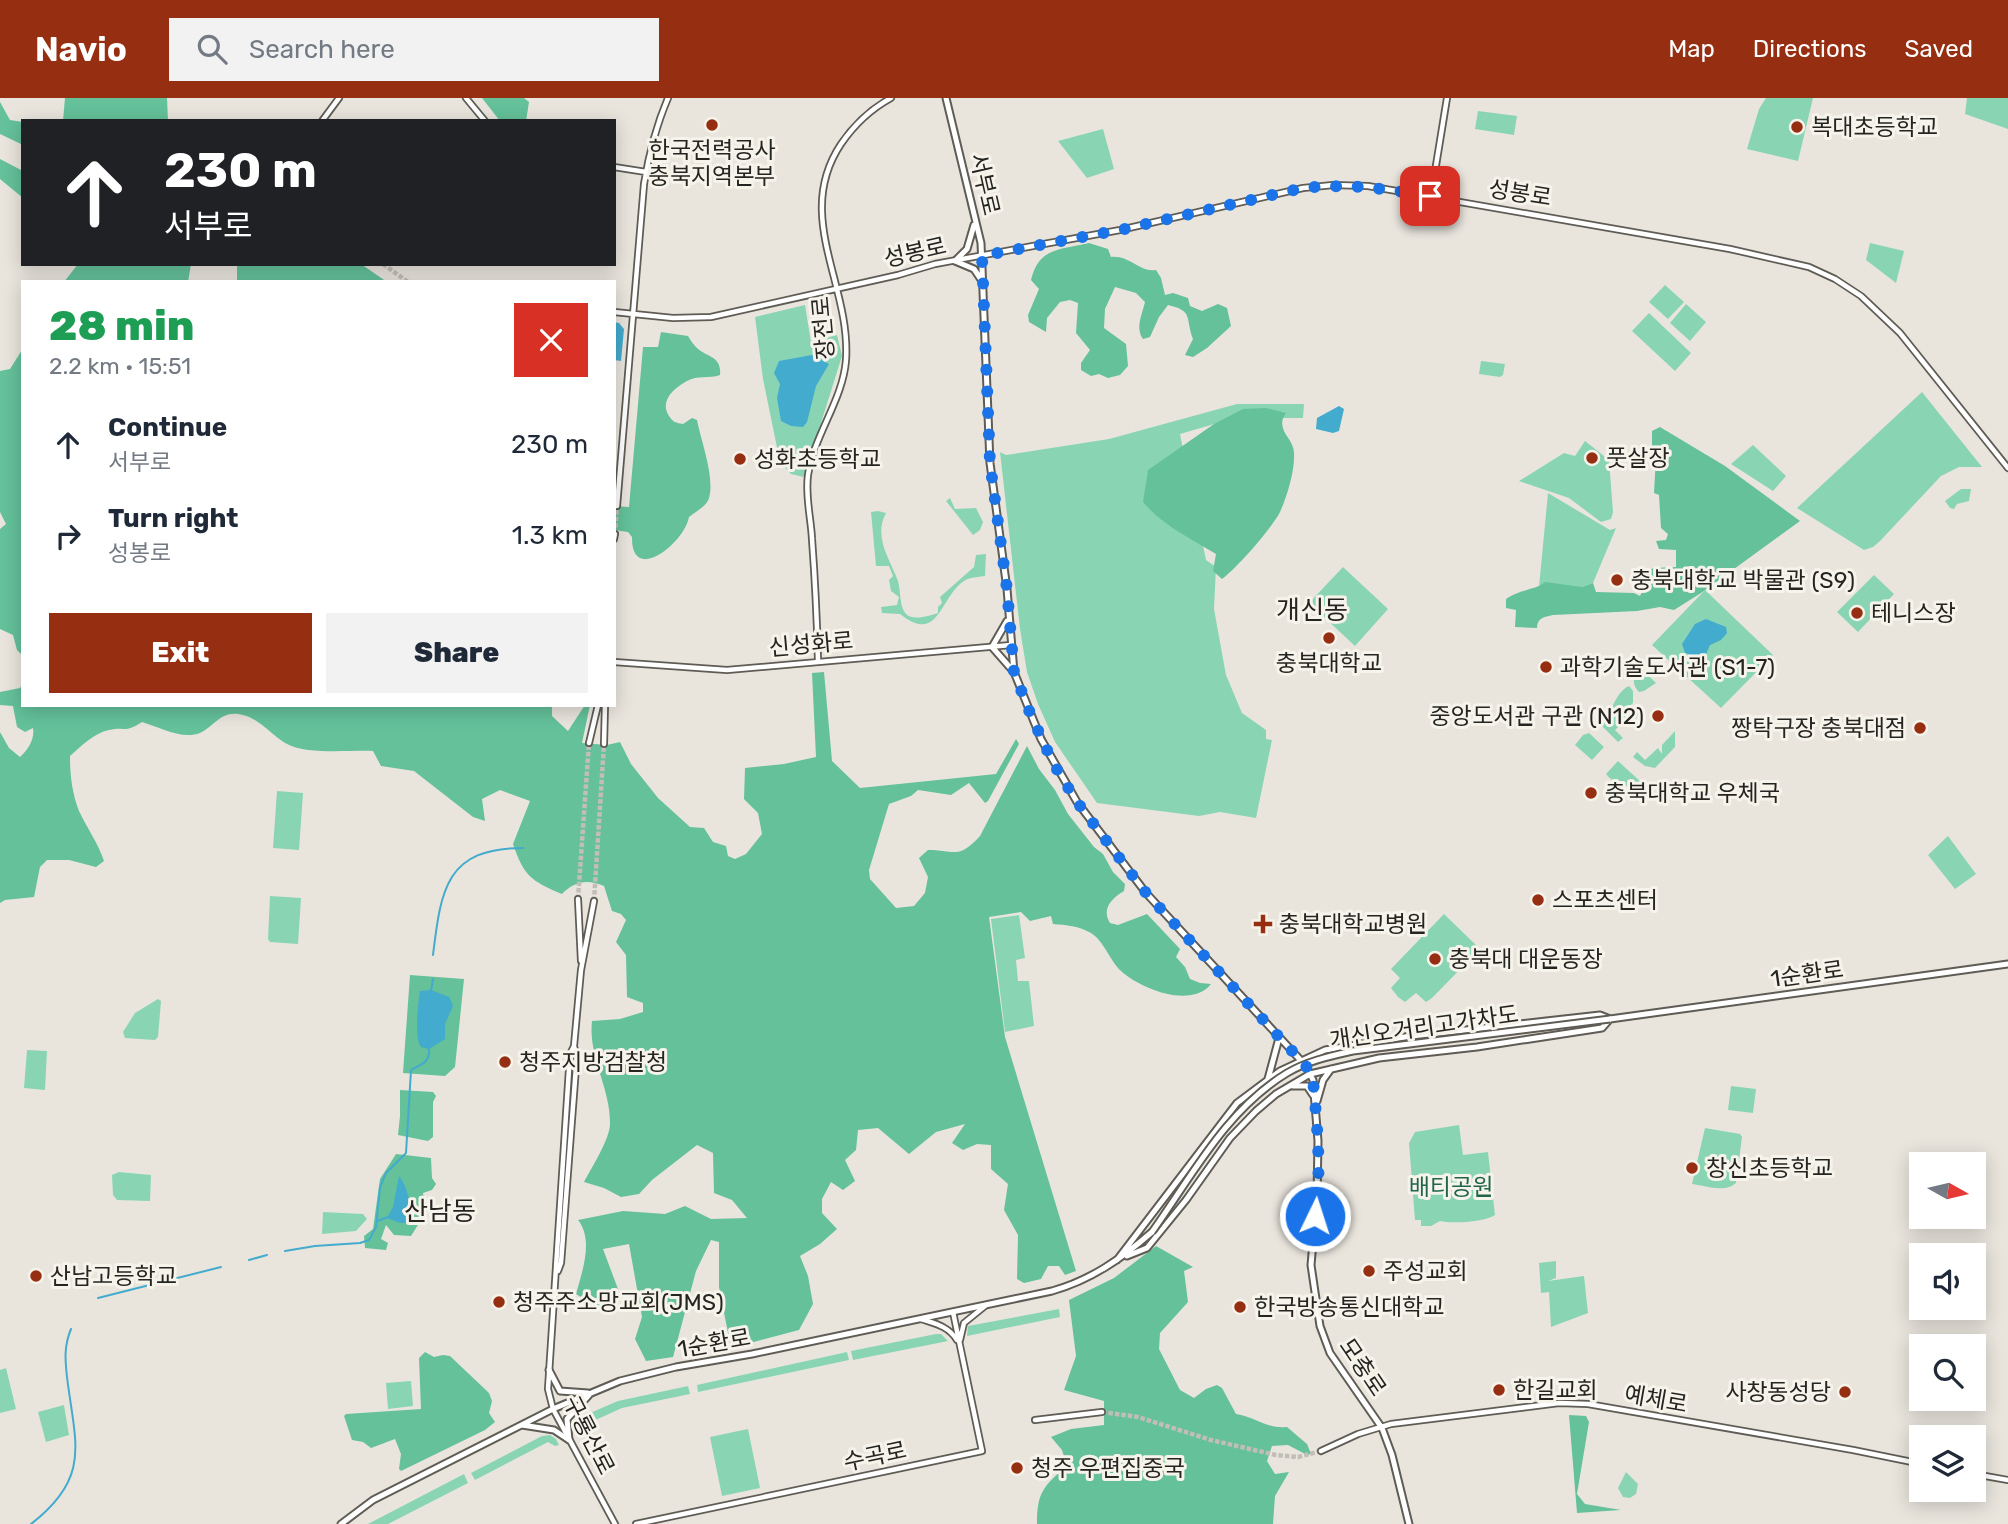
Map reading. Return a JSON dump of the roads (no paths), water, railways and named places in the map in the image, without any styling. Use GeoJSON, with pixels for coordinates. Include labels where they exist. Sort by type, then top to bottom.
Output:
{"type":"FeatureCollection","features":[{"type":"Feature","properties":{"kind":"main road","name":"서부로"},"geometry":{"type":"LineString","coordinates":[[946,98],[982,256],[990,463],[1007,589],[1014,672],[1041,738],[1077,802],[1146,893],[1300,1061]]}},
{"type":"Feature","properties":{"kind":"main road"},"geometry":{"type":"LineString","coordinates":[[975,218],[971,242],[955,261],[974,269],[984,283]]}},
{"type":"Feature","properties":{"kind":"main road"},"geometry":{"type":"LineString","coordinates":[[1008,618],[992,647],[1014,672]]}},
{"type":"Feature","properties":{"kind":"main road","name":"1순환로"},"geometry":{"type":"LineString","coordinates":[[1117,1260],[1237,1103],[1268,1080],[1325,1050],[1411,1036],[1600,1015],[1610,1019],[2008,964]]}},
{"type":"Feature","properties":{"kind":"main road"},"geometry":{"type":"LineString","coordinates":[[1117,1260],[1147,1248],[1186,1200],[1230,1138],[1256,1111],[1310,1074],[1334,1066],[1379,1058],[1477,1047],[1602,1028],[1610,1019]]}},
{"type":"Feature","properties":{"kind":"main road","name":"개신오거리고가차도"},"geometry":{"type":"LineString","coordinates":[[1152,1232],[1227,1125],[1244,1107],[1287,1073],[1313,1062],[1353,1051],[1610,1019]]}},
{"type":"Feature","properties":{"kind":"main road"},"geometry":{"type":"LineString","coordinates":[[1268,1080],[1279,1038]]}},
{"type":"Feature","properties":{"kind":"main road","name":"모충로"},"geometry":{"type":"LineString","coordinates":[[1300,1061],[1313,1080],[1316,1111],[1319,1171],[1311,1265],[1320,1326],[1330,1353],[1382,1427],[1392,1455],[1409,1524]]}},
{"type":"Feature","properties":{"kind":"main road"},"geometry":{"type":"LineString","coordinates":[[1316,1111],[1323,1080],[1334,1066]]}},
{"type":"Feature","properties":{"kind":"main road"},"geometry":{"type":"LineString","coordinates":[[1286,1088],[1307,1086],[1315,1098]]}},
{"type":"Feature","properties":{"kind":"main road","name":"1순환로"},"geometry":{"type":"LineString","coordinates":[[341,1524],[373,1500],[553,1409],[591,1393],[642,1375],[1069,1286],[1084,1281],[1117,1260],[1152,1232]]}},
{"type":"Feature","properties":{"kind":"main road"},"geometry":{"type":"LineString","coordinates":[[550,1370],[560,1391],[591,1393]]}},
{"type":"Feature","properties":{"kind":"main road"},"geometry":{"type":"LineString","coordinates":[[569,1440],[567,1419],[591,1393]]}},
{"type":"Feature","properties":{"kind":"main road"},"geometry":{"type":"LineString","coordinates":[[522,1425],[554,1430],[569,1440]]}},
{"type":"Feature","properties":{"kind":"street"},"geometry":{"type":"LineString","coordinates":[[323,119],[339,98]]}},
{"type":"Feature","properties":{"kind":"street"},"geometry":{"type":"LineString","coordinates":[[466,98],[483,119]]}},
{"type":"Feature","properties":{"kind":"street"},"geometry":{"type":"LineString","coordinates":[[617,506],[646,172],[659,120],[668,98]]}},
{"type":"Feature","properties":{"kind":"street","name":"장전로"},"geometry":{"type":"LineString","coordinates":[[818,660],[808,478],[813,456],[845,367],[846,356],[838,288],[822,228],[821,198],[827,172],[846,136],[873,110],[891,98]]}},
{"type":"Feature","properties":{"kind":"street"},"geometry":{"type":"LineString","coordinates":[[1430,196],[1447,98]]}},
{"type":"Feature","properties":{"kind":"street"},"geometry":{"type":"LineString","coordinates":[[616,167],[646,172]]}},
{"type":"Feature","properties":{"kind":"street","name":"성봉로"},"geometry":{"type":"LineString","coordinates":[[616,312],[673,318],[711,317],[955,261],[1120,230],[1303,188],[1368,186],[1768,256],[1822,272],[1861,296],[1889,321],[2008,468]]}},
{"type":"Feature","properties":{"kind":"street","name":"신성화로"},"geometry":{"type":"LineString","coordinates":[[616,662],[727,670],[1010,645]]}},
{"type":"Feature","properties":{"kind":"street"},"geometry":{"type":"LineString","coordinates":[[589,743],[598,707]]}},
{"type":"Feature","properties":{"kind":"street"},"geometry":{"type":"LineString","coordinates":[[604,744],[605,707]]}},
{"type":"Feature","properties":{"kind":"street","name":"구룡산로"},"geometry":{"type":"LineString","coordinates":[[578,899],[581,970]]}},
{"type":"Feature","properties":{"kind":"street","name":"구룡산로"},"geometry":{"type":"LineString","coordinates":[[594,901],[581,970],[574,1046],[577,1054],[567,1195],[561,1262],[556,1275],[549,1397],[615,1524]]}},
{"type":"Feature","properties":{"kind":"street"},"geometry":{"type":"LineString","coordinates":[[959,1344],[964,1323],[986,1305]]}},
{"type":"Feature","properties":{"kind":"street","name":"수곡로"},"geometry":{"type":"LineString","coordinates":[[636,1524],[982,1451],[953,1312]]}},
{"type":"Feature","properties":{"kind":"street"},"geometry":{"type":"LineString","coordinates":[[920,1319],[949,1330],[959,1344]]}},
{"type":"Feature","properties":{"kind":"street","name":"예체로"},"geometry":{"type":"LineString","coordinates":[[1321,1451],[1358,1434],[1382,1427],[1437,1417],[1559,1403],[1588,1404],[1909,1462]]}},
{"type":"Feature","properties":{"kind":"street"},"geometry":{"type":"LineString","coordinates":[[1035,1420],[1102,1412]]}},
{"type":"Feature","properties":{"kind":"street"},"geometry":{"type":"LineString","coordinates":[[1986,1476],[2008,1480]]}},
{"type":"Feature","properties":{"kind":"water"},"geometry":{"type":"Polygon","coordinates":[[[616,322],[624,329],[621,361],[616,360],[616,322]]]}},
{"type":"Feature","properties":{"kind":"water"},"geometry":{"type":"Polygon","coordinates":[[[812,355],[829,364],[816,386],[807,422],[803,427],[791,426],[781,421],[777,398],[780,384],[774,373],[779,361],[812,355]]]}},
{"type":"Feature","properties":{"kind":"water"},"geometry":{"type":"Polygon","coordinates":[[[1339,406],[1344,409],[1339,431],[1333,433],[1316,429],[1317,418],[1339,406]]]}},
{"type":"Feature","properties":{"kind":"water"},"geometry":{"type":"Polygon","coordinates":[[[1706,619],[1726,627],[1727,633],[1721,640],[1710,645],[1704,659],[1685,653],[1682,644],[1695,624],[1706,619]]]}},
{"type":"Feature","properties":{"kind":"water"},"geometry":{"type":"Polygon","coordinates":[[[431,990],[449,997],[453,1006],[445,1024],[445,1039],[429,1049],[421,1047],[417,1021],[420,991],[431,990]]]}},
{"type":"Feature","properties":{"kind":"water"},"geometry":{"type":"Polygon","coordinates":[[[399,1176],[409,1198],[408,1223],[387,1218],[393,1207],[399,1176]]]}},
{"type":"Feature","properties":{"kind":"waterway"},"geometry":{"type":"LineString","coordinates":[[433,955],[440,910],[452,877],[463,864],[478,855],[523,848]]}},
{"type":"Feature","properties":{"kind":"waterway"},"geometry":{"type":"LineString","coordinates":[[431,991],[433,979]]}},
{"type":"Feature","properties":{"kind":"waterway"},"geometry":{"type":"LineString","coordinates":[[285,1251],[369,1240],[376,1227],[380,1187],[386,1173],[406,1153],[411,1070],[426,1060],[429,1049]]}},
{"type":"Feature","properties":{"kind":"waterway"},"geometry":{"type":"LineString","coordinates":[[377,1221],[388,1217]]}},
{"type":"Feature","properties":{"kind":"waterway"},"geometry":{"type":"LineString","coordinates":[[249,1260],[267,1255]]}},
{"type":"Feature","properties":{"kind":"waterway"},"geometry":{"type":"LineString","coordinates":[[98,1298],[221,1267]]}},
{"type":"Feature","properties":{"kind":"waterway"},"geometry":{"type":"LineString","coordinates":[[31,1524],[50,1507],[63,1490],[75,1458],[66,1358],[71,1329]]}},
{"type":"Feature","properties":{"kind":"tunnel"},"geometry":{"type":"LineString","coordinates":[[386,266],[405,280]]}},
{"type":"Feature","properties":{"kind":"tunnel"},"geometry":{"type":"LineString","coordinates":[[616,520],[617,506]]}},
{"type":"Feature","properties":{"kind":"tunnel"},"geometry":{"type":"LineString","coordinates":[[578,899],[589,743]]}},
{"type":"Feature","properties":{"kind":"tunnel"},"geometry":{"type":"LineString","coordinates":[[594,901],[604,744]]}},
{"type":"Feature","properties":{"kind":"tunnel"},"geometry":{"type":"LineString","coordinates":[[1102,1412],[1138,1417],[1211,1440],[1276,1455],[1298,1457],[1321,1451]]}},
{"type":"Feature","properties":{"kind":"place","name":"한국전력공사 충북지역본부"},"geometry":{"type":"Point","coordinates":[712,125]}},
{"type":"Feature","properties":{"kind":"place","name":"복대초등학교"},"geometry":{"type":"Point","coordinates":[1797,127]}},
{"type":"Feature","properties":{"kind":"place","name":"풋살장"},"geometry":{"type":"Point","coordinates":[1592,458]}},
{"type":"Feature","properties":{"kind":"place","name":"성화초등학교"},"geometry":{"type":"Point","coordinates":[740,459]}},
{"type":"Feature","properties":{"kind":"place","name":"충북대학교 박물관 (S9)"},"geometry":{"type":"Point","coordinates":[1617,580]}},
{"type":"Feature","properties":{"kind":"place","name":"테니스장"},"geometry":{"type":"Point","coordinates":[1857,613]}},
{"type":"Feature","properties":{"kind":"place","name":"충북대학교"},"geometry":{"type":"Point","coordinates":[1329,638]}},
{"type":"Feature","properties":{"kind":"place","name":"과학기술도서관 (S1-7)"},"geometry":{"type":"Point","coordinates":[1546,667]}},
{"type":"Feature","properties":{"kind":"place","name":"중앙도서관 구관 (N12)"},"geometry":{"type":"Point","coordinates":[1658,716]}},
{"type":"Feature","properties":{"kind":"place","name":"짱탁구장 충북대점"},"geometry":{"type":"Point","coordinates":[1920,728]}},
{"type":"Feature","properties":{"kind":"place","name":"충북대학교 우체국"},"geometry":{"type":"Point","coordinates":[1591,793]}},
{"type":"Feature","properties":{"kind":"place","name":"스포츠센터"},"geometry":{"type":"Point","coordinates":[1538,900]}},
{"type":"Feature","properties":{"kind":"place","name":"충북대학교병원"},"geometry":{"type":"Point","coordinates":[1263,924]}},
{"type":"Feature","properties":{"kind":"place","name":"충북대 대운동장"},"geometry":{"type":"Point","coordinates":[1435,959]}},
{"type":"Feature","properties":{"kind":"place","name":"청주지방검찰청"},"geometry":{"type":"Point","coordinates":[505,1062]}},
{"type":"Feature","properties":{"kind":"place","name":"창신초등학교"},"geometry":{"type":"Point","coordinates":[1692,1168]}},
{"type":"Feature","properties":{"kind":"place","name":"주성교회"},"geometry":{"type":"Point","coordinates":[1369,1271]}},
{"type":"Feature","properties":{"kind":"place","name":"산남고등학교"},"geometry":{"type":"Point","coordinates":[36,1276]}},
{"type":"Feature","properties":{"kind":"place","name":"청주주소망교회(JMS)"},"geometry":{"type":"Point","coordinates":[499,1302]}},
{"type":"Feature","properties":{"kind":"place","name":"한국방송통신대학교"},"geometry":{"type":"Point","coordinates":[1240,1307]}},
{"type":"Feature","properties":{"kind":"place","name":"한길교회"},"geometry":{"type":"Point","coordinates":[1499,1390]}},
{"type":"Feature","properties":{"kind":"place","name":"사창동성당"},"geometry":{"type":"Point","coordinates":[1845,1392]}},
{"type":"Feature","properties":{"kind":"place","name":"청주 우편집중국"},"geometry":{"type":"Point","coordinates":[1017,1468]}},
{"type":"Feature","properties":{"kind":"district","name":"개신동"},"geometry":{"type":"Point","coordinates":[1312,610]}},
{"type":"Feature","properties":{"kind":"district","name":"산남동"},"geometry":{"type":"Point","coordinates":[440,1211]}},
{"type":"Feature","properties":{"kind":"park label","name":"배티공원"},"geometry":{"type":"Point","coordinates":[1451,1187]}}]}
